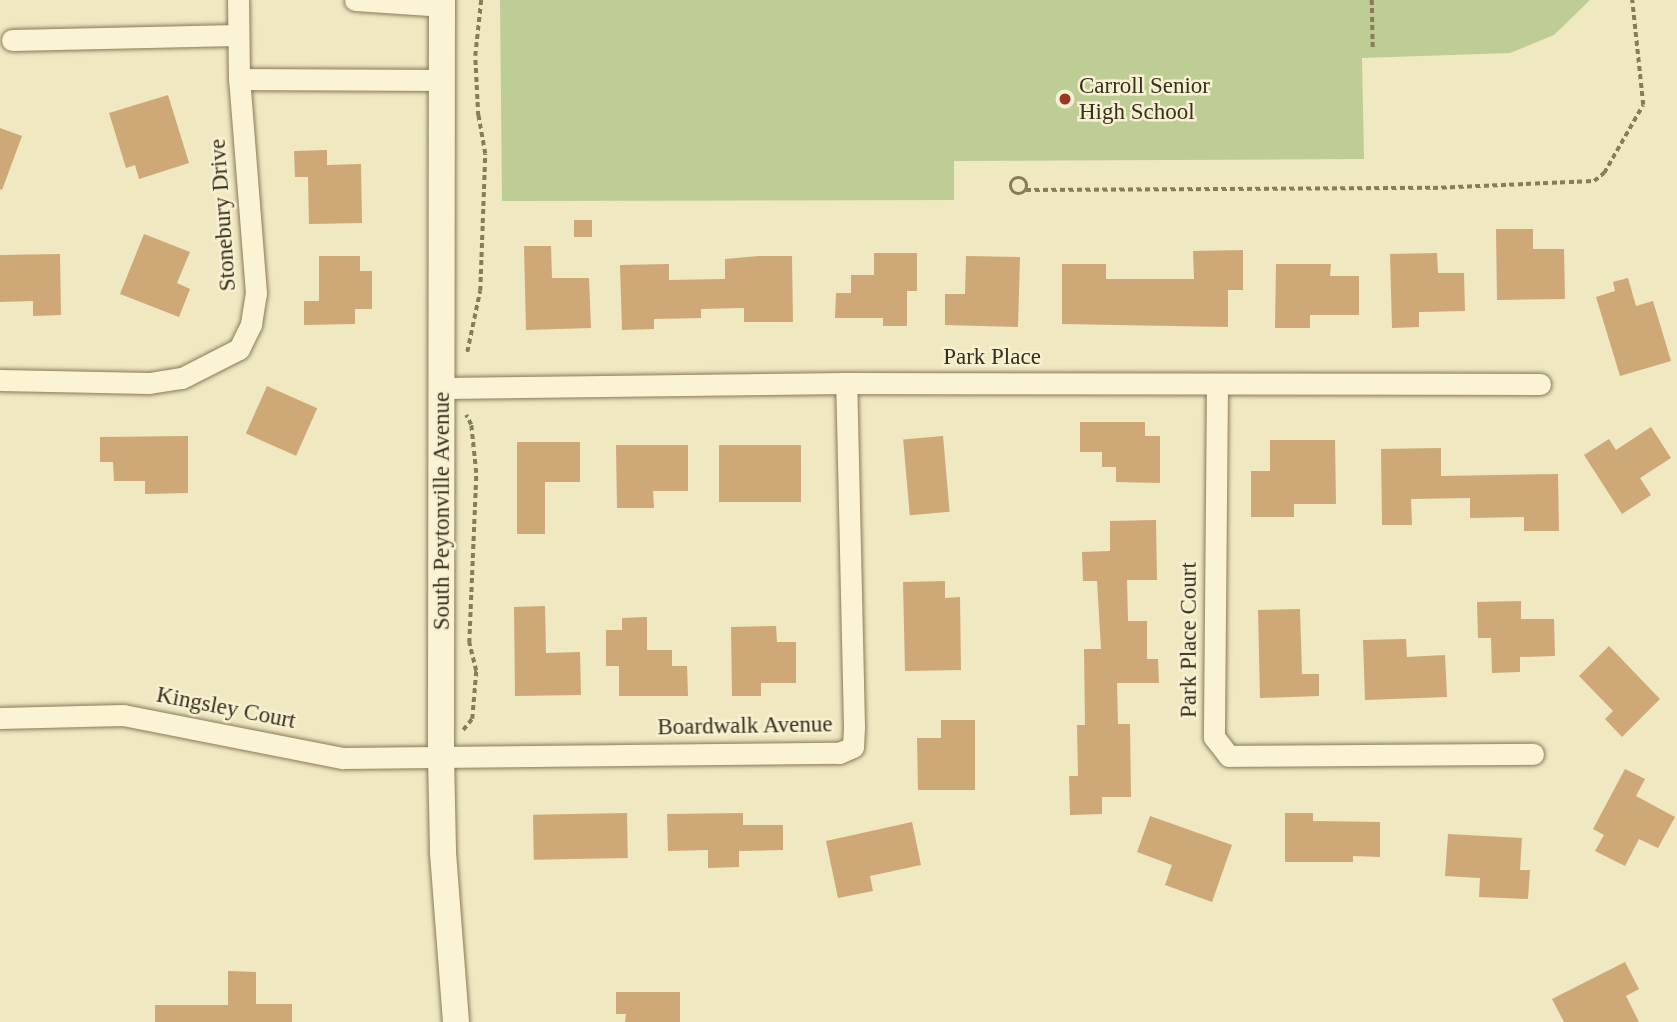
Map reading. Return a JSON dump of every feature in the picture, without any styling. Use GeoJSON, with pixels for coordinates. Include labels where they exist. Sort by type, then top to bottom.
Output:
{"type":"FeatureCollection","features":[{"type":"Feature","properties":{"kind":"street","name":"Stonebury Drive"},"geometry":{"type":"LineString","coordinates":[[0,380],[149,383],[182,378],[239,349],[251,324],[256,293],[239,79],[238,0]]}},
{"type":"Feature","properties":{"kind":"street"},"geometry":{"type":"LineString","coordinates":[[355,0],[442,3]]}},
{"type":"Feature","properties":{"kind":"street","name":"South Peytonville Avenue"},"geometry":{"type":"LineString","coordinates":[[442,3],[443,853],[456,1022]]}},
{"type":"Feature","properties":{"kind":"street"},"geometry":{"type":"LineString","coordinates":[[12,40],[238,36]]}},
{"type":"Feature","properties":{"kind":"street"},"geometry":{"type":"LineString","coordinates":[[239,79],[442,80]]}},
{"type":"Feature","properties":{"kind":"street","name":"Park Place"},"geometry":{"type":"LineString","coordinates":[[443,388],[846,383],[1540,384]]}},
{"type":"Feature","properties":{"kind":"street","name":"Boardwalk Avenue"},"geometry":{"type":"LineString","coordinates":[[442,755],[839,753],[853,747],[846,383]]}},
{"type":"Feature","properties":{"kind":"street","name":"Park Place Court"},"geometry":{"type":"LineString","coordinates":[[1217,384],[1214,737],[1229,756],[1533,754]]}},
{"type":"Feature","properties":{"kind":"street","name":"Kingsley Court"},"geometry":{"type":"LineString","coordinates":[[0,718],[123,715],[343,758],[442,755]]}},
{"type":"Feature","properties":{"kind":"path"},"geometry":{"type":"LineString","coordinates":[[1372,0],[1373,50]]}},
{"type":"Feature","properties":{"kind":"path"},"geometry":{"type":"LineString","coordinates":[[1026,190],[1022,179],[1012,183],[1015,193],[1026,190],[1433,188],[1594,181],[1604,173],[1643,105],[1632,0]]}},
{"type":"Feature","properties":{"kind":"green space","name":"Carroll Senior High School"},"geometry":{"type":"Polygon","coordinates":[[[500,0],[1590,0],[1554,35],[1510,53],[1362,58],[1364,159],[954,161],[954,200],[502,201],[500,0]]]}},
{"type":"Feature","properties":{"kind":"building"},"geometry":{"type":"Polygon","coordinates":[[[168,95],[189,163],[139,179],[135,165],[126,168],[109,113],[168,95]]]}},
{"type":"Feature","properties":{"kind":"building"},"geometry":{"type":"Polygon","coordinates":[[[0,128],[22,136],[2,190],[0,189],[0,128]]]}},
{"type":"Feature","properties":{"kind":"building"},"geometry":{"type":"Polygon","coordinates":[[[327,150],[327,165],[361,164],[362,223],[309,224],[308,177],[295,177],[294,151],[327,150]]]}},
{"type":"Feature","properties":{"kind":"building"},"geometry":{"type":"Polygon","coordinates":[[[574,220],[592,220],[592,237],[574,237],[574,220]]]}},
{"type":"Feature","properties":{"kind":"building"},"geometry":{"type":"Polygon","coordinates":[[[1496,229],[1533,229],[1533,249],[1564,249],[1565,299],[1497,300],[1496,229]]]}},
{"type":"Feature","properties":{"kind":"building"},"geometry":{"type":"Polygon","coordinates":[[[144,234],[190,252],[177,283],[190,289],[179,317],[120,294],[144,234]]]}},
{"type":"Feature","properties":{"kind":"building"},"geometry":{"type":"Polygon","coordinates":[[[524,246],[551,246],[552,278],[589,278],[591,328],[526,330],[524,246]]]}},
{"type":"Feature","properties":{"kind":"building"},"geometry":{"type":"Polygon","coordinates":[[[1243,250],[1243,290],[1228,290],[1228,327],[1062,324],[1062,264],[1106,264],[1106,279],[1194,279],[1193,251],[1243,250]]]}},
{"type":"Feature","properties":{"kind":"building"},"geometry":{"type":"Polygon","coordinates":[[[874,253],[917,253],[917,291],[907,291],[907,326],[883,326],[883,318],[835,318],[836,293],[851,293],[851,275],[874,275],[874,253]]]}},
{"type":"Feature","properties":{"kind":"building"},"geometry":{"type":"Polygon","coordinates":[[[1437,253],[1438,273],[1464,273],[1465,311],[1419,312],[1419,327],[1392,328],[1390,254],[1437,253]]]}},
{"type":"Feature","properties":{"kind":"building"},"geometry":{"type":"Polygon","coordinates":[[[60,254],[61,315],[33,316],[33,301],[0,302],[0,255],[60,254]]]}},
{"type":"Feature","properties":{"kind":"building"},"geometry":{"type":"Polygon","coordinates":[[[319,256],[360,256],[360,271],[372,271],[372,309],[355,309],[355,324],[304,325],[304,301],[319,301],[319,256]]]}},
{"type":"Feature","properties":{"kind":"building"},"geometry":{"type":"Polygon","coordinates":[[[792,256],[793,322],[744,322],[744,308],[701,309],[701,318],[654,319],[654,329],[622,330],[620,265],[669,264],[669,280],[725,279],[725,259],[792,256]]]}},
{"type":"Feature","properties":{"kind":"building"},"geometry":{"type":"Polygon","coordinates":[[[966,256],[1020,257],[1018,327],[945,325],[945,294],[965,294],[966,256]]]}},
{"type":"Feature","properties":{"kind":"building"},"geometry":{"type":"Polygon","coordinates":[[[1276,264],[1331,264],[1330,276],[1359,276],[1359,315],[1310,315],[1310,328],[1275,328],[1276,264]]]}},
{"type":"Feature","properties":{"kind":"building"},"geometry":{"type":"Polygon","coordinates":[[[1628,278],[1636,306],[1653,301],[1671,361],[1620,376],[1596,297],[1615,291],[1613,282],[1628,278]]]}},
{"type":"Feature","properties":{"kind":"building"},"geometry":{"type":"Polygon","coordinates":[[[267,386],[317,408],[296,456],[246,434],[267,386]]]}},
{"type":"Feature","properties":{"kind":"building"},"geometry":{"type":"Polygon","coordinates":[[[1080,422],[1145,422],[1145,436],[1160,436],[1160,483],[1116,482],[1116,467],[1102,467],[1102,452],[1080,452],[1080,422]]]}},
{"type":"Feature","properties":{"kind":"building"},"geometry":{"type":"Polygon","coordinates":[[[1651,427],[1671,458],[1640,478],[1651,495],[1622,514],[1584,455],[1609,439],[1616,450],[1651,427]]]}},
{"type":"Feature","properties":{"kind":"building"},"geometry":{"type":"Polygon","coordinates":[[[188,436],[188,493],[145,494],[145,481],[114,481],[113,462],[100,462],[100,437],[188,436]]]}},
{"type":"Feature","properties":{"kind":"building"},"geometry":{"type":"Polygon","coordinates":[[[943,436],[950,512],[910,515],[903,439],[943,436]]]}},
{"type":"Feature","properties":{"kind":"building"},"geometry":{"type":"Polygon","coordinates":[[[1270,440],[1335,440],[1336,504],[1294,504],[1294,517],[1251,517],[1251,471],[1270,471],[1270,440]]]}},
{"type":"Feature","properties":{"kind":"building"},"geometry":{"type":"Polygon","coordinates":[[[517,442],[580,442],[580,482],[545,482],[545,534],[517,534],[517,442]]]}},
{"type":"Feature","properties":{"kind":"building"},"geometry":{"type":"Polygon","coordinates":[[[616,445],[688,445],[688,491],[653,491],[654,508],[617,508],[616,445]]]}},
{"type":"Feature","properties":{"kind":"building"},"geometry":{"type":"Polygon","coordinates":[[[719,445],[801,445],[801,502],[719,502],[719,445]]]}},
{"type":"Feature","properties":{"kind":"building"},"geometry":{"type":"Polygon","coordinates":[[[1441,448],[1441,476],[1558,474],[1559,531],[1524,531],[1524,517],[1470,518],[1470,498],[1411,499],[1412,525],[1382,525],[1381,449],[1441,448]]]}},
{"type":"Feature","properties":{"kind":"building"},"geometry":{"type":"Polygon","coordinates":[[[1156,520],[1157,580],[1127,580],[1128,621],[1147,621],[1147,659],[1158,659],[1159,683],[1117,683],[1118,724],[1130,724],[1131,797],[1102,797],[1102,814],[1070,815],[1069,776],[1078,776],[1077,725],[1085,725],[1084,649],[1101,649],[1097,581],[1083,581],[1082,552],[1110,551],[1110,521],[1156,520]]]}},
{"type":"Feature","properties":{"kind":"building"},"geometry":{"type":"Polygon","coordinates":[[[945,581],[945,598],[960,597],[961,670],[905,671],[903,582],[945,581]]]}},
{"type":"Feature","properties":{"kind":"building"},"geometry":{"type":"Polygon","coordinates":[[[1521,601],[1521,619],[1554,619],[1555,656],[1520,657],[1520,672],[1492,673],[1491,638],[1478,638],[1477,602],[1521,601]]]}},
{"type":"Feature","properties":{"kind":"building"},"geometry":{"type":"Polygon","coordinates":[[[545,606],[546,653],[580,652],[581,695],[515,696],[514,607],[545,606]]]}},
{"type":"Feature","properties":{"kind":"building"},"geometry":{"type":"Polygon","coordinates":[[[1300,609],[1302,674],[1319,674],[1319,696],[1260,698],[1258,610],[1300,609]]]}},
{"type":"Feature","properties":{"kind":"building"},"geometry":{"type":"Polygon","coordinates":[[[647,617],[647,650],[672,650],[672,666],[687,666],[688,696],[619,696],[619,666],[606,666],[606,630],[622,630],[622,618],[647,617]]]}},
{"type":"Feature","properties":{"kind":"building"},"geometry":{"type":"Polygon","coordinates":[[[776,626],[777,642],[796,642],[796,683],[761,683],[761,696],[732,696],[731,627],[776,626]]]}},
{"type":"Feature","properties":{"kind":"building"},"geometry":{"type":"Polygon","coordinates":[[[1406,639],[1407,657],[1445,655],[1447,697],[1365,700],[1363,640],[1406,639]]]}},
{"type":"Feature","properties":{"kind":"building"},"geometry":{"type":"Polygon","coordinates":[[[1609,646],[1660,699],[1622,737],[1605,719],[1613,711],[1579,676],[1609,646]]]}},
{"type":"Feature","properties":{"kind":"building"},"geometry":{"type":"Polygon","coordinates":[[[941,720],[975,720],[975,790],[918,790],[917,738],[941,738],[941,720]]]}},
{"type":"Feature","properties":{"kind":"building"},"geometry":{"type":"Polygon","coordinates":[[[1625,769],[1645,779],[1636,796],[1675,817],[1658,848],[1639,839],[1625,866],[1595,851],[1604,835],[1593,829],[1625,769]]]}},
{"type":"Feature","properties":{"kind":"building"},"geometry":{"type":"Polygon","coordinates":[[[627,813],[628,858],[534,860],[533,815],[627,813]]]}},
{"type":"Feature","properties":{"kind":"building"},"geometry":{"type":"Polygon","coordinates":[[[743,813],[743,825],[783,825],[783,850],[739,851],[739,867],[708,868],[708,850],[668,851],[667,814],[743,813]]]}},
{"type":"Feature","properties":{"kind":"building"},"geometry":{"type":"Polygon","coordinates":[[[1285,813],[1313,813],[1313,821],[1380,822],[1380,857],[1353,856],[1353,862],[1285,862],[1285,813]]]}},
{"type":"Feature","properties":{"kind":"building"},"geometry":{"type":"Polygon","coordinates":[[[1150,816],[1232,845],[1212,902],[1165,885],[1172,865],[1137,852],[1150,816]]]}},
{"type":"Feature","properties":{"kind":"building"},"geometry":{"type":"Polygon","coordinates":[[[912,822],[921,865],[870,876],[873,891],[838,898],[826,841],[912,822]]]}},
{"type":"Feature","properties":{"kind":"building"},"geometry":{"type":"Polygon","coordinates":[[[1448,834],[1522,838],[1520,870],[1530,870],[1528,899],[1479,897],[1480,878],[1445,876],[1448,834]]]}},
{"type":"Feature","properties":{"kind":"building"},"geometry":{"type":"Polygon","coordinates":[[[1625,962],[1639,989],[1626,996],[1639,1022],[1564,1022],[1552,999],[1625,962]]]}},
{"type":"Feature","properties":{"kind":"building"},"geometry":{"type":"Polygon","coordinates":[[[228,971],[256,972],[256,1004],[292,1004],[292,1022],[155,1022],[155,1005],[228,1005],[228,971]]]}},
{"type":"Feature","properties":{"kind":"building"},"geometry":{"type":"Polygon","coordinates":[[[616,992],[680,992],[680,1022],[625,1022],[626,1014],[616,1014],[616,992]]]}},
{"type":"Feature","properties":{"kind":"place","name":"Carroll Senior High School"},"geometry":{"type":"Point","coordinates":[1065,99]}}]}
